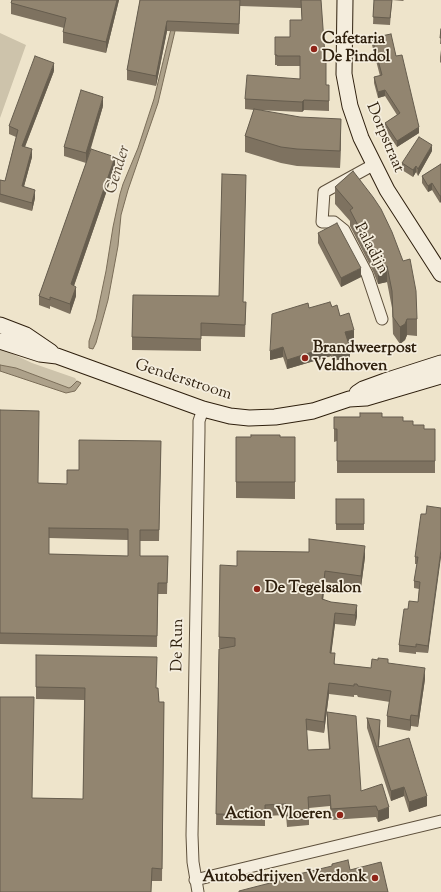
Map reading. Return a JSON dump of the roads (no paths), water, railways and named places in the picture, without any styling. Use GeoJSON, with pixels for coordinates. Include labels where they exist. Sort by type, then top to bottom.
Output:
{"type":"FeatureCollection","features":[{"type":"Feature","properties":{"kind":"street","name":"Dorpstraat"},"geometry":{"type":"LineString","coordinates":[[345,0],[344,74],[350,106],[361,138],[373,165],[406,221],[441,274]]}},
{"type":"Feature","properties":{"kind":"street","name":"Paladijn"},"geometry":{"type":"LineString","coordinates":[[373,165],[324,192],[322,222],[334,222],[344,230],[368,274],[382,319]]}},
{"type":"Feature","properties":{"kind":"street","name":"Genderstroom"},"geometry":{"type":"LineString","coordinates":[[0,325],[26,335],[57,356],[202,410],[230,416],[249,418],[275,417],[313,410],[348,399],[366,398],[441,376]]}},
{"type":"Feature","properties":{"kind":"street","name":"Genderstroom"},"geometry":{"type":"LineString","coordinates":[[0,341],[40,354],[57,356]]}},
{"type":"Feature","properties":{"kind":"street","name":"Genderstroom"},"geometry":{"type":"LineString","coordinates":[[348,399],[363,389],[441,363]]}},
{"type":"Feature","properties":{"kind":"street","name":"De Run"},"geometry":{"type":"LineString","coordinates":[[198,892],[195,880],[192,835],[199,431],[202,410]]}},
{"type":"Feature","properties":{"kind":"street"},"geometry":{"type":"LineString","coordinates":[[195,880],[441,821]]}},
{"type":"Feature","properties":{"kind":"place","name":"Cafetaria De Pindol"},"geometry":{"type":"Point","coordinates":[314,49]}},
{"type":"Feature","properties":{"kind":"place","name":"Brandweerpost Veldhoven"},"geometry":{"type":"Point","coordinates":[305,358]}},
{"type":"Feature","properties":{"kind":"place","name":"De Tegelsalon"},"geometry":{"type":"Point","coordinates":[257,589]}},
{"type":"Feature","properties":{"kind":"place","name":"Action Vloeren"},"geometry":{"type":"Point","coordinates":[340,815]}},
{"type":"Feature","properties":{"kind":"place","name":"Autobedrijven Verdonk"},"geometry":{"type":"Point","coordinates":[375,878]}},
{"type":"Feature","properties":{"kind":"water label","name":"Gender"},"geometry":{"type":"Point","coordinates":[119,170]}}]}
